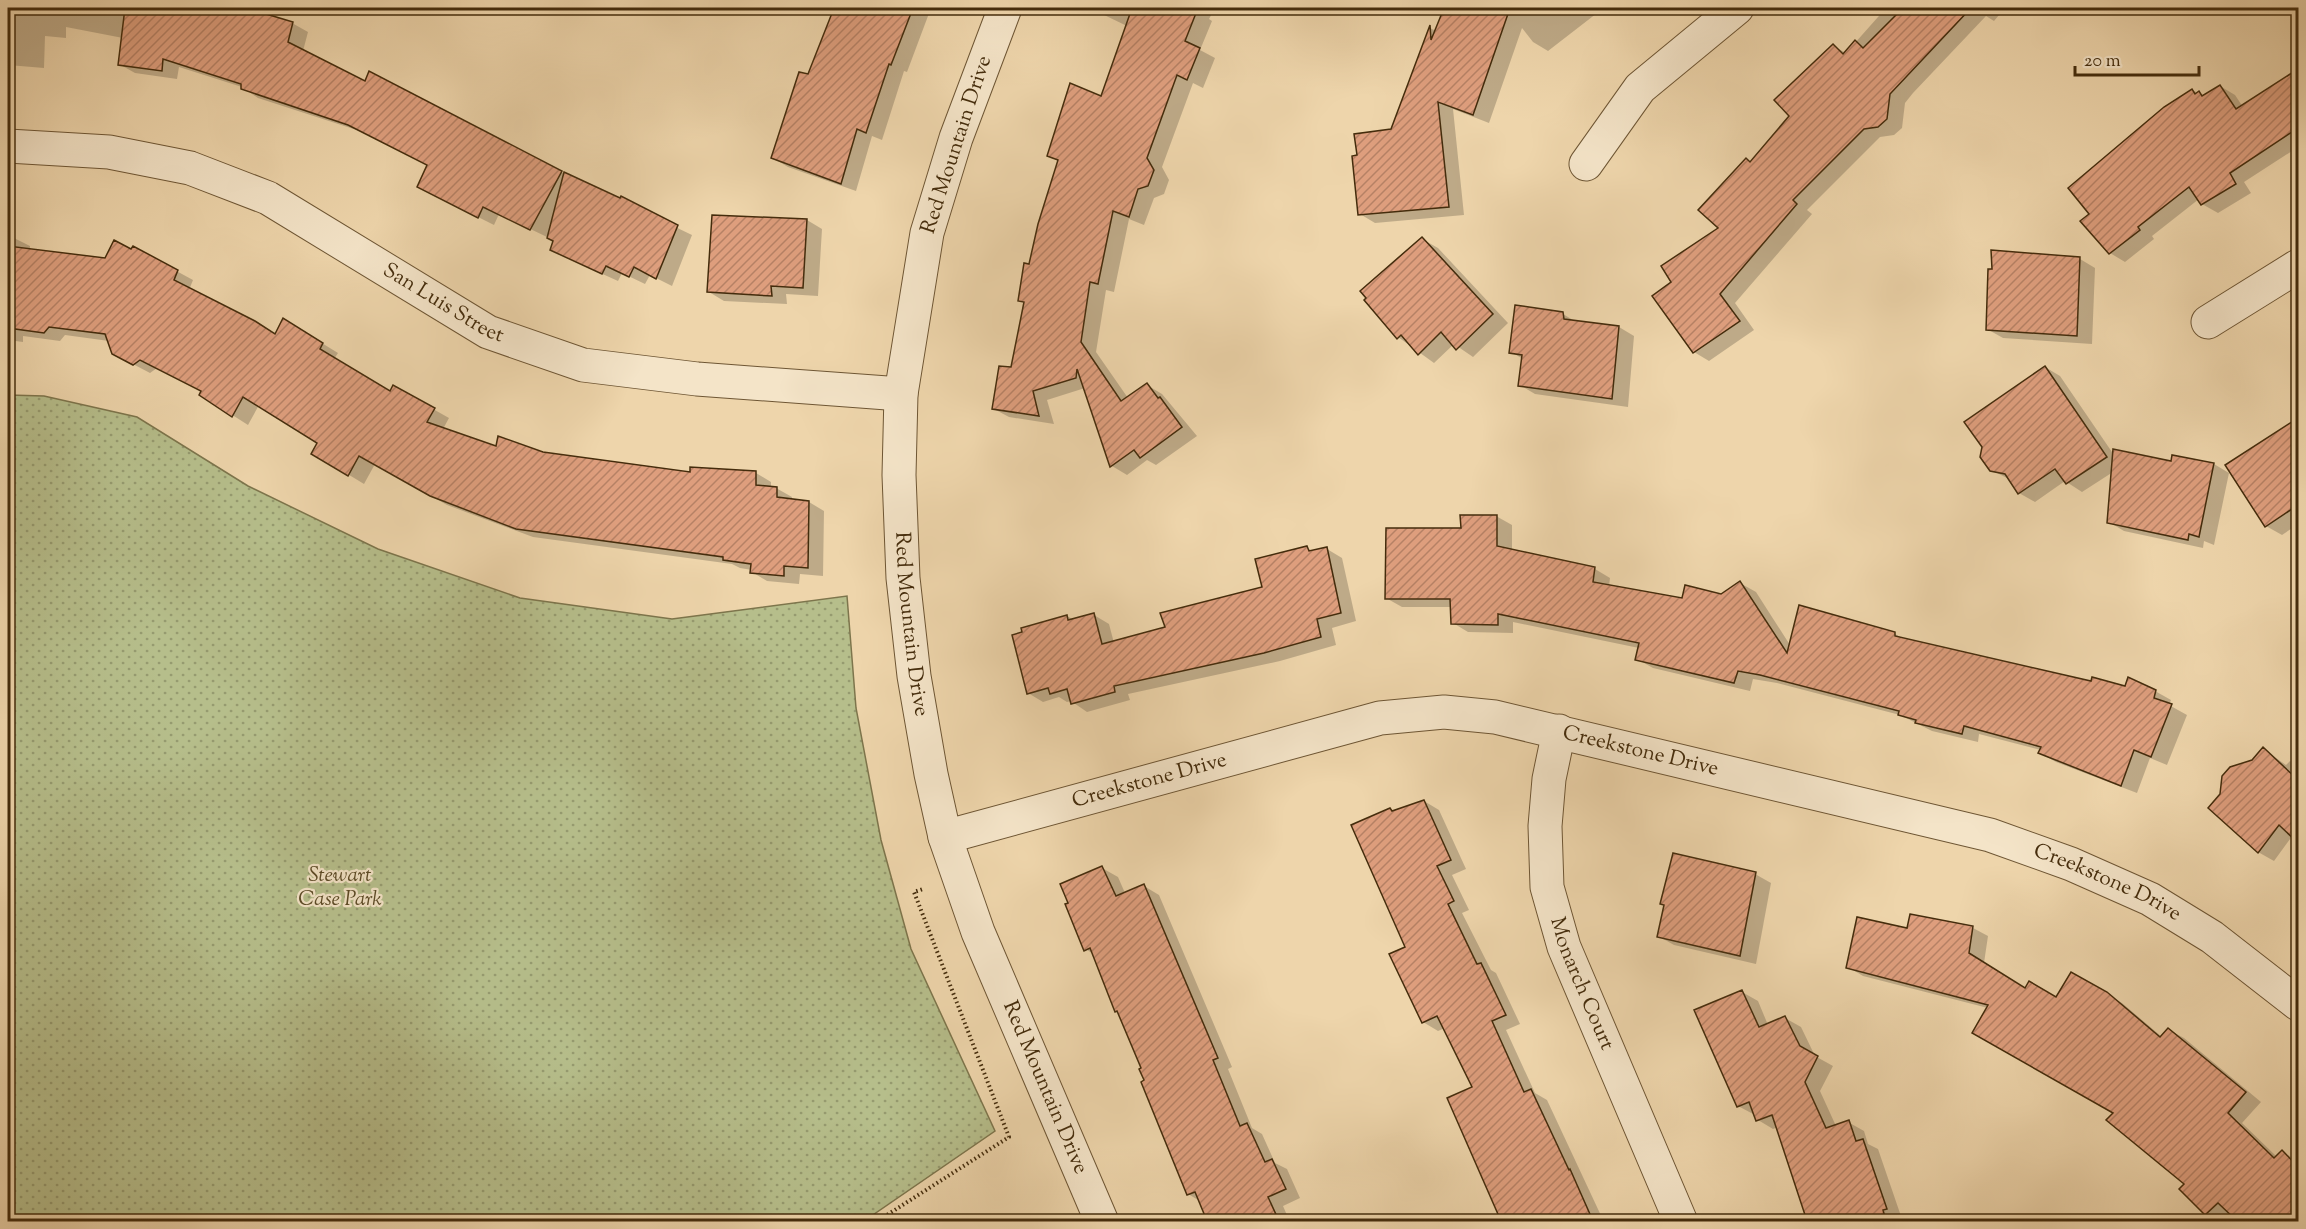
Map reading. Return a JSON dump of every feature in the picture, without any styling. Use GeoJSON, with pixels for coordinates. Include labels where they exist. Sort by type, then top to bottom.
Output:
{"type":"FeatureCollection","features":[{"type":"Feature","properties":{"kind":"street","name":"Red Mountain Drive"},"geometry":{"type":"LineString","coordinates":[[1005,8],[956,138],[927,233],[901,394],[899,475],[903,578],[914,676],[931,774],[945,837],[978,932],[1102,1221]]}},
{"type":"Feature","properties":{"kind":"street"},"geometry":{"type":"LineString","coordinates":[[1586,164],[1640,88],[1737,8]]}},
{"type":"Feature","properties":{"kind":"street","name":"San Luis Street"},"geometry":{"type":"LineString","coordinates":[[8,146],[109,152],[190,168],[268,198],[488,332],[583,365],[697,379],[901,394]]}},
{"type":"Feature","properties":{"kind":"street"},"geometry":{"type":"LineString","coordinates":[[2208,322],[2298,266]]}},
{"type":"Feature","properties":{"kind":"street","name":"Creekstone Drive"},"geometry":{"type":"LineString","coordinates":[[945,837],[1380,718],[1444,712],[1495,717],[1990,835],[2071,864],[2150,899],[2212,938],[2296,996]]}},
{"type":"Feature","properties":{"kind":"street","name":"Monarch Court"},"geometry":{"type":"LineString","coordinates":[[1559,731],[1549,779],[1545,826],[1547,887],[1564,946],[1681,1221]]}},
{"type":"Feature","properties":{"kind":"path"},"geometry":{"type":"LineString","coordinates":[[876,1221],[1009,1137],[914,892],[922,889]]}},
{"type":"Feature","properties":{"kind":"green space","name":"Stewart Case Park"},"geometry":{"type":"Polygon","coordinates":[[[8,395],[44,396],[137,417],[248,486],[378,549],[520,598],[672,619],[847,596],[856,708],[881,840],[911,949],[995,1131],[864,1221],[8,1221],[8,395]]]}},
{"type":"Feature","properties":{"kind":"building"},"geometry":{"type":"Polygon","coordinates":[[[125,8],[246,8],[293,22],[288,42],[365,81],[369,71],[562,171],[530,230],[483,207],[478,218],[417,187],[427,165],[348,125],[241,89],[241,84],[163,59],[162,71],[118,65],[125,8]]]}},
{"type":"Feature","properties":{"kind":"building"},"geometry":{"type":"Polygon","coordinates":[[[834,8],[913,8],[891,65],[889,64],[866,133],[857,129],[841,184],[771,158],[799,72],[808,74],[834,8]]]}},
{"type":"Feature","properties":{"kind":"building"},"geometry":{"type":"Polygon","coordinates":[[[1132,8],[1198,8],[1185,41],[1200,48],[1187,80],[1177,75],[1147,158],[1154,170],[1148,186],[1138,189],[1129,217],[1113,211],[1098,284],[1090,282],[1081,342],[1121,401],[1147,383],[1182,427],[1140,458],[1134,450],[1110,467],[1077,369],[1076,378],[1033,391],[1039,416],[992,409],[999,366],[1011,367],[1024,302],[1018,301],[1024,263],[1029,264],[1038,224],[1058,160],[1047,156],[1070,83],[1101,96],[1132,8]]]}},
{"type":"Feature","properties":{"kind":"building"},"geometry":{"type":"Polygon","coordinates":[[[1444,8],[1510,8],[1473,115],[1438,102],[1449,207],[1358,215],[1352,156],[1357,155],[1354,134],[1391,129],[1430,25],[1431,40],[1444,8]]]}},
{"type":"Feature","properties":{"kind":"building"},"geometry":{"type":"Polygon","coordinates":[[[1903,8],[1971,8],[1890,94],[1887,119],[1878,127],[1864,129],[1793,200],[1797,204],[1720,294],[1740,321],[1693,353],[1652,296],[1671,282],[1661,266],[1718,228],[1698,210],[1746,158],[1750,162],[1789,116],[1774,100],[1833,44],[1843,54],[1855,40],[1863,48],[1903,8]]]}},
{"type":"Feature","properties":{"kind":"building"},"geometry":{"type":"Polygon","coordinates":[[[2298,69],[2298,128],[2230,173],[2236,184],[2201,205],[2189,187],[2138,227],[2140,230],[2109,254],[2080,221],[2089,214],[2068,188],[2164,107],[2192,89],[2195,94],[2199,91],[2202,96],[2220,85],[2236,109],[2298,69]]]}},
{"type":"Feature","properties":{"kind":"building"},"geometry":{"type":"Polygon","coordinates":[[[564,172],[620,198],[621,196],[678,225],[656,279],[634,267],[629,277],[606,266],[602,274],[550,250],[553,241],[547,238],[564,172]]]}},
{"type":"Feature","properties":{"kind":"building"},"geometry":{"type":"Polygon","coordinates":[[[712,215],[807,219],[803,288],[771,286],[772,296],[707,292],[712,215]]]}},
{"type":"Feature","properties":{"kind":"building"},"geometry":{"type":"Polygon","coordinates":[[[1422,237],[1493,314],[1456,350],[1441,332],[1418,355],[1401,335],[1397,339],[1364,300],[1366,298],[1360,291],[1422,237]]]}},
{"type":"Feature","properties":{"kind":"building"},"geometry":{"type":"Polygon","coordinates":[[[114,240],[131,249],[133,246],[178,270],[174,280],[255,321],[275,334],[283,318],[323,343],[320,349],[390,391],[393,385],[435,408],[427,422],[496,446],[498,436],[543,452],[690,472],[690,467],[756,471],[756,485],[777,487],[777,497],[809,501],[808,568],[784,566],[784,576],[750,573],[751,564],[723,560],[723,557],[516,529],[430,496],[359,456],[348,476],[311,454],[317,443],[243,397],[232,417],[199,395],[201,391],[140,360],[133,365],[112,354],[105,334],[49,327],[44,333],[8,328],[8,246],[105,258],[114,240]]]}},
{"type":"Feature","properties":{"kind":"building"},"geometry":{"type":"Polygon","coordinates":[[[1991,250],[2080,257],[2077,336],[1986,330],[1988,269],[1992,269],[1991,250]]]}},
{"type":"Feature","properties":{"kind":"building"},"geometry":{"type":"Polygon","coordinates":[[[1515,305],[1563,312],[1564,319],[1619,326],[1612,399],[1518,386],[1522,355],[1509,353],[1515,305]]]}},
{"type":"Feature","properties":{"kind":"building"},"geometry":{"type":"Polygon","coordinates":[[[2045,366],[2107,457],[2066,484],[2055,469],[2018,494],[2005,474],[1990,471],[1980,457],[1982,447],[1964,422],[2045,366]]]}},
{"type":"Feature","properties":{"kind":"building"},"geometry":{"type":"Polygon","coordinates":[[[2298,418],[2298,505],[2265,527],[2225,465],[2298,418]]]}},
{"type":"Feature","properties":{"kind":"building"},"geometry":{"type":"Polygon","coordinates":[[[2113,449],[2171,461],[2172,455],[2214,463],[2199,537],[2189,534],[2188,540],[2107,523],[2113,449]]]}},
{"type":"Feature","properties":{"kind":"building"},"geometry":{"type":"Polygon","coordinates":[[[1460,515],[1497,515],[1497,546],[1595,567],[1593,582],[1682,598],[1685,585],[1721,594],[1740,581],[1787,653],[1799,605],[1895,632],[1895,636],[2091,681],[2092,677],[2125,686],[2128,677],[2156,690],[2154,698],[2172,704],[2151,757],[2134,750],[2121,786],[2038,753],[2041,747],[1964,726],[1962,734],[1915,723],[1916,720],[1898,715],[1899,711],[1760,675],[1738,671],[1734,683],[1635,660],[1639,643],[1498,614],[1498,625],[1451,624],[1450,599],[1385,599],[1386,528],[1461,528],[1460,515]]]}},
{"type":"Feature","properties":{"kind":"building"},"geometry":{"type":"Polygon","coordinates":[[[1307,546],[1309,551],[1327,547],[1341,613],[1317,619],[1321,637],[1264,653],[1114,686],[1115,692],[1071,704],[1067,689],[1050,694],[1048,688],[1027,694],[1012,635],[1022,632],[1021,628],[1067,615],[1068,620],[1094,613],[1102,644],[1165,627],[1160,613],[1262,587],[1255,559],[1307,546]]]}},
{"type":"Feature","properties":{"kind":"building"},"geometry":{"type":"Polygon","coordinates":[[[2263,747],[2298,780],[2298,843],[2279,825],[2258,853],[2208,808],[2220,794],[2222,776],[2230,767],[2252,760],[2263,747]]]}},
{"type":"Feature","properties":{"kind":"building"},"geometry":{"type":"Polygon","coordinates":[[[1424,800],[1451,860],[1437,866],[1454,901],[1448,904],[1477,964],[1481,963],[1506,1015],[1492,1021],[1524,1092],[1531,1089],[1593,1221],[1501,1221],[1447,1098],[1472,1087],[1437,1016],[1422,1023],[1389,954],[1405,947],[1351,825],[1390,808],[1392,811],[1424,800]]]}},
{"type":"Feature","properties":{"kind":"building"},"geometry":{"type":"Polygon","coordinates":[[[1673,853],[1756,872],[1740,956],[1657,937],[1664,905],[1660,904],[1673,853]]]}},
{"type":"Feature","properties":{"kind":"building"},"geometry":{"type":"Polygon","coordinates":[[[1102,866],[1116,896],[1144,884],[1218,1058],[1213,1060],[1240,1126],[1247,1123],[1265,1162],[1272,1159],[1286,1189],[1268,1197],[1279,1221],[1207,1221],[1195,1192],[1187,1195],[1141,1082],[1144,1080],[1139,1069],[1141,1068],[1117,1011],[1115,1012],[1090,948],[1084,951],[1065,904],[1068,903],[1060,884],[1102,866]]]}},
{"type":"Feature","properties":{"kind":"building"},"geometry":{"type":"Polygon","coordinates":[[[1910,914],[1973,926],[1969,953],[2025,988],[2029,981],[2056,997],[2071,972],[2107,992],[2160,1037],[2168,1028],[2246,1092],[2228,1113],[2274,1158],[2282,1150],[2298,1167],[2298,1221],[2237,1221],[2218,1203],[2205,1215],[2179,1189],[2184,1184],[2106,1120],[2113,1113],[1972,1033],[1988,1005],[1846,968],[1857,917],[1907,928],[1910,914]]]}},
{"type":"Feature","properties":{"kind":"building"},"geometry":{"type":"Polygon","coordinates":[[[1742,990],[1759,1027],[1785,1016],[1800,1046],[1818,1056],[1805,1082],[1826,1128],[1849,1120],[1856,1141],[1863,1139],[1887,1209],[1883,1210],[1886,1221],[1807,1221],[1772,1115],[1756,1121],[1749,1102],[1737,1107],[1694,1010],[1742,990]]]}}]}
